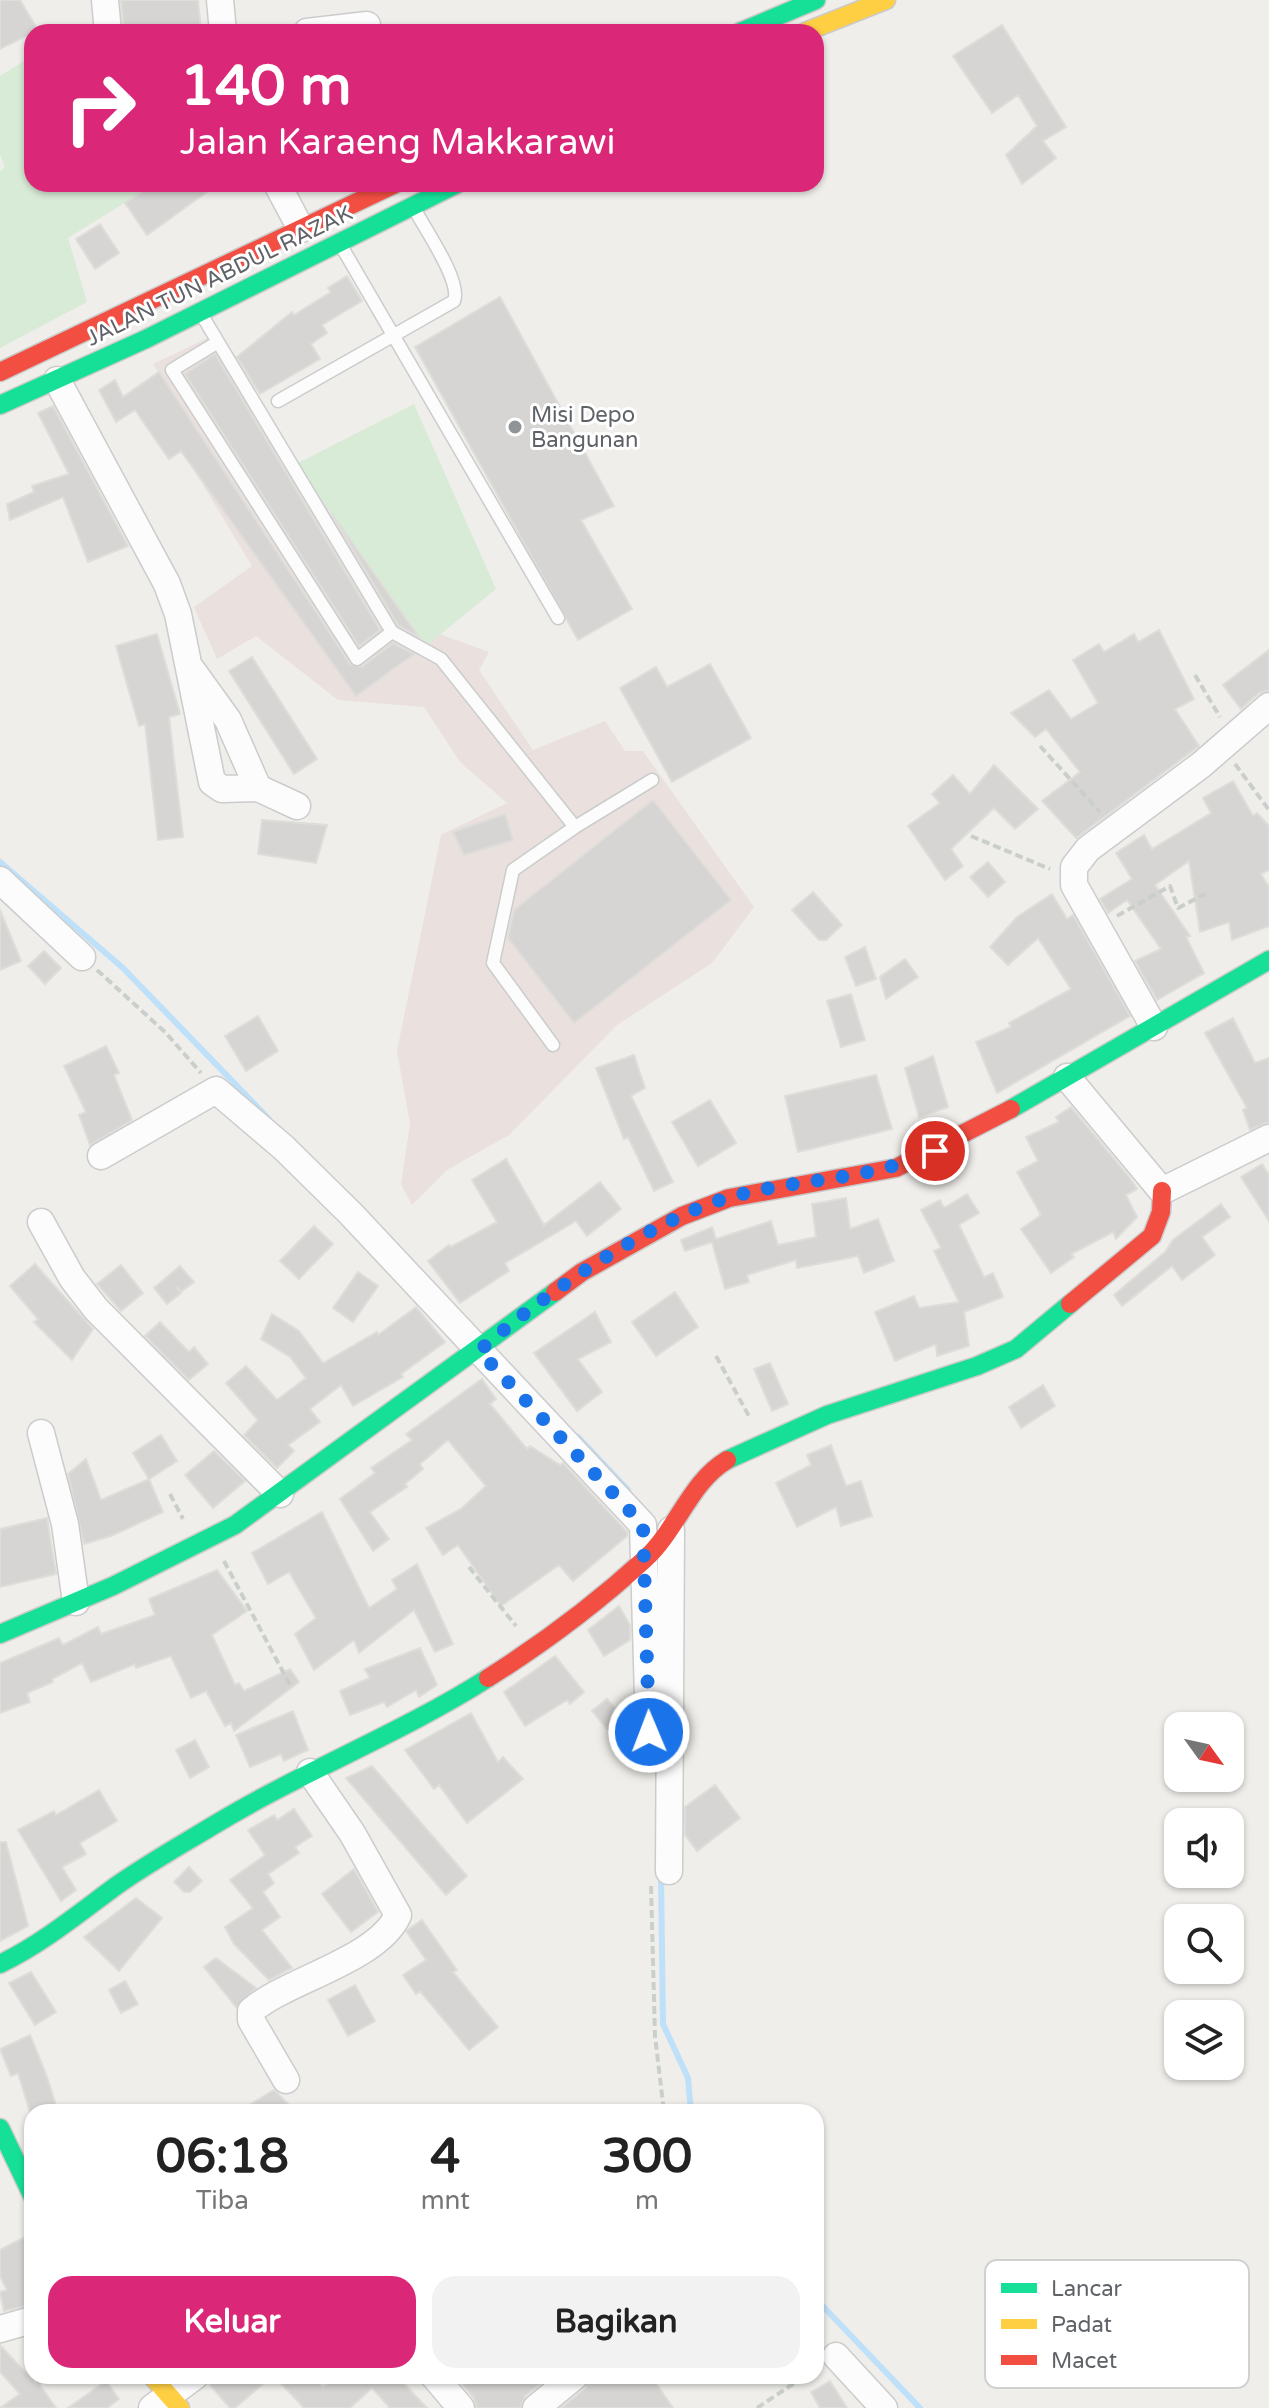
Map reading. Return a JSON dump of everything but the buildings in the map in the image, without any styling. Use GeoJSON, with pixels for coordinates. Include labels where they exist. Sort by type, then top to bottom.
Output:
{"type":"FeatureCollection","features":[{"type":"Feature","properties":{"kind":"street"},"geometry":{"type":"LineString","coordinates":[[105,0],[107,24]]}},
{"type":"Feature","properties":{"kind":"street"},"geometry":{"type":"LineString","coordinates":[[220,0],[222,24]]}},
{"type":"Feature","properties":{"kind":"street"},"geometry":{"type":"LineString","coordinates":[[759,24],[816,0]]}},
{"type":"Feature","properties":{"kind":"street"},"geometry":{"type":"LineString","coordinates":[[824,24],[886,0]]}},
{"type":"Feature","properties":{"kind":"street"},"geometry":{"type":"LineString","coordinates":[[281,192],[301,229]]}},
{"type":"Feature","properties":{"kind":"street","name":"JALAN TUN ABDUL RAZAK"},"geometry":{"type":"LineString","coordinates":[[0,372],[378,192]]}},
{"type":"Feature","properties":{"kind":"street","name":"JALAN TUN ABDUL RAZAK"},"geometry":{"type":"LineString","coordinates":[[0,405],[67,376],[169,349],[200,312],[441,192]]}},
{"type":"Feature","properties":{"kind":"street"},"geometry":{"type":"LineString","coordinates":[[68,339],[67,376],[167,584],[178,614],[212,782],[222,789],[258,788],[297,806]]}},
{"type":"Feature","properties":{"kind":"street"},"geometry":{"type":"LineString","coordinates":[[188,665],[228,720],[258,788]]}},
{"type":"Feature","properties":{"kind":"street"},"geometry":{"type":"LineString","coordinates":[[1154,1027],[1071,877],[1077,860],[1269,706]]}},
{"type":"Feature","properties":{"kind":"street"},"geometry":{"type":"LineString","coordinates":[[0,880],[82,957]]}},
{"type":"Feature","properties":{"kind":"street"},"geometry":{"type":"LineString","coordinates":[[0,1634],[212,1538],[280,1494],[582,1272],[693,1211],[767,1190],[896,1168],[935,1151],[1269,960]]}},
{"type":"Feature","properties":{"kind":"street"},"geometry":{"type":"LineString","coordinates":[[0,1964],[46,1940],[119,1884],[249,1804],[431,1714],[533,1647],[659,1544],[707,1475],[723,1462],[763,1441],[887,1394],[977,1366],[1016,1349],[1152,1236],[1158,1226],[1162,1191],[1067,1077]]}},
{"type":"Feature","properties":{"kind":"street"},"geometry":{"type":"LineString","coordinates":[[101,1156],[216,1090],[284,1148],[484,1346],[635,1515],[646,1536],[659,1544]]}},
{"type":"Feature","properties":{"kind":"street"},"geometry":{"type":"LineString","coordinates":[[1162,1191],[1269,1138]]}},
{"type":"Feature","properties":{"kind":"street"},"geometry":{"type":"LineString","coordinates":[[41,1222],[72,1278],[96,1309],[280,1494]]}},
{"type":"Feature","properties":{"kind":"street"},"geometry":{"type":"LineString","coordinates":[[41,1433],[65,1524],[76,1602]]}},
{"type":"Feature","properties":{"kind":"street"},"geometry":{"type":"LineString","coordinates":[[649,1732],[659,1544]]}},
{"type":"Feature","properties":{"kind":"street"},"geometry":{"type":"LineString","coordinates":[[659,1544],[660,1877]]}},
{"type":"Feature","properties":{"kind":"street"},"geometry":{"type":"LineString","coordinates":[[286,2080],[251,2020],[251,2011],[358,1952],[395,1923],[398,1915],[352,1833],[310,1772]]}},
{"type":"Feature","properties":{"kind":"street"},"geometry":{"type":"LineString","coordinates":[[0,2128],[24,2178]]}},
{"type":"Feature","properties":{"kind":"street"},"geometry":{"type":"LineString","coordinates":[[0,2329],[24,2322]]}},
{"type":"Feature","properties":{"kind":"street"},"geometry":{"type":"LineString","coordinates":[[836,2356],[884,2408]]}},
{"type":"Feature","properties":{"kind":"street"},"geometry":{"type":"LineString","coordinates":[[163,2397],[183,2384]]}},
{"type":"Feature","properties":{"kind":"street"},"geometry":{"type":"LineString","coordinates":[[441,2384],[461,2408]]}},
{"type":"Feature","properties":{"kind":"street"},"geometry":{"type":"LineString","coordinates":[[536,2408],[565,2384]]}},
{"type":"Feature","properties":{"kind":"lane"},"geometry":{"type":"LineString","coordinates":[[278,401],[451,304],[457,293],[413,206]]}},
{"type":"Feature","properties":{"kind":"lane"},"geometry":{"type":"LineString","coordinates":[[339,243],[397,336],[558,618]]}},
{"type":"Feature","properties":{"kind":"lane"},"geometry":{"type":"LineString","coordinates":[[200,312],[392,632],[441,659],[575,827]]}},
{"type":"Feature","properties":{"kind":"lane"},"geometry":{"type":"LineString","coordinates":[[218,342],[204,350],[169,349],[172,370],[357,659],[392,632]]}},
{"type":"Feature","properties":{"kind":"lane"},"geometry":{"type":"LineString","coordinates":[[553,1045],[493,963],[513,870],[652,780]]}},
{"type":"Feature","properties":{"kind":"path"},"geometry":{"type":"LineString","coordinates":[[1195,675],[1226,741],[1269,810]]}},
{"type":"Feature","properties":{"kind":"path"},"geometry":{"type":"LineString","coordinates":[[1040,746],[1116,828]]}},
{"type":"Feature","properties":{"kind":"path"},"geometry":{"type":"LineString","coordinates":[[971,836],[1071,877]]}},
{"type":"Feature","properties":{"kind":"path"},"geometry":{"type":"LineString","coordinates":[[1098,927],[1170,886],[1178,908],[1205,894]]}},
{"type":"Feature","properties":{"kind":"path"},"geometry":{"type":"LineString","coordinates":[[82,957],[166,1033],[216,1090]]}},
{"type":"Feature","properties":{"kind":"path"},"geometry":{"type":"LineString","coordinates":[[716,1356],[763,1441]]}},
{"type":"Feature","properties":{"kind":"path"},"geometry":{"type":"LineString","coordinates":[[212,1538],[290,1685]]}},
{"type":"Feature","properties":{"kind":"path"},"geometry":{"type":"LineString","coordinates":[[469,1567],[533,1647]]}},
{"type":"Feature","properties":{"kind":"path"},"geometry":{"type":"LineString","coordinates":[[660,1877],[655,2036],[663,2104]]}},
{"type":"Feature","properties":{"kind":"path"},"geometry":{"type":"LineString","coordinates":[[757,2408],[793,2384]]}},
{"type":"Feature","properties":{"kind":"shaded area"},"geometry":{"type":"Polygon","coordinates":[[[212,336],[409,623],[489,652],[479,670],[533,750],[605,721],[625,751],[643,751],[754,907],[712,963],[617,1025],[509,1135],[447,1170],[412,1205],[401,1184],[410,1124],[397,1051],[441,835],[507,803],[460,762],[424,707],[338,700],[256,636],[217,659],[194,607],[252,566],[188,460],[206,446],[153,364],[212,336]]]}},
{"type":"Feature","properties":{"kind":"green space"},"geometry":{"type":"Polygon","coordinates":[[[24,61],[24,192],[142,192],[68,238],[87,302],[0,348],[0,171],[5,167],[0,155],[0,76],[24,61]]]}},
{"type":"Feature","properties":{"kind":"green space"},"geometry":{"type":"Polygon","coordinates":[[[414,404],[496,589],[426,646],[296,464],[414,404]]]}},
{"type":"Feature","properties":{"kind":"waterway"},"geometry":{"type":"LineString","coordinates":[[0,862],[123,968],[269,1119]]}},
{"type":"Feature","properties":{"kind":"waterway"},"geometry":{"type":"LineString","coordinates":[[578,1437],[628,1490]]}},
{"type":"Feature","properties":{"kind":"waterway"},"geometry":{"type":"LineString","coordinates":[[661,1875],[663,2024],[688,2078],[690,2104]]}},
{"type":"Feature","properties":{"kind":"waterway"},"geometry":{"type":"LineString","coordinates":[[824,2307],[920,2408]]}},
{"type":"Feature","properties":{"kind":"traffic: fast"},"geometry":{"type":"LineString","coordinates":[[759,24],[816,0]]}},
{"type":"Feature","properties":{"kind":"traffic: fast"},"geometry":{"type":"LineString","coordinates":[[0,405],[146,339],[441,192]]}},
{"type":"Feature","properties":{"kind":"traffic: fast"},"geometry":{"type":"LineString","coordinates":[[1011,1109],[1269,960]]}},
{"type":"Feature","properties":{"kind":"traffic: fast"},"geometry":{"type":"LineString","coordinates":[[0,1634],[113,1586],[235,1525],[555,1292]]}},
{"type":"Feature","properties":{"kind":"traffic: fast"},"geometry":{"type":"LineString","coordinates":[[727,1460],[827,1415],[977,1366],[1016,1349],[1070,1304]]}},
{"type":"Feature","properties":{"kind":"traffic: fast"},"geometry":{"type":"LineString","coordinates":[[0,1964],[46,1937],[140,1870],[248,1805],[421,1717],[488,1678]]}},
{"type":"Feature","properties":{"kind":"traffic: fast"},"geometry":{"type":"LineString","coordinates":[[0,2128],[24,2178]]}},
{"type":"Feature","properties":{"kind":"traffic: slow"},"geometry":{"type":"LineString","coordinates":[[824,24],[886,0]]}},
{"type":"Feature","properties":{"kind":"traffic: slow"},"geometry":{"type":"LineString","coordinates":[[159,2384],[180,2408]]}},
{"type":"Feature","properties":{"kind":"traffic: jam"},"geometry":{"type":"LineString","coordinates":[[0,372],[378,192]]}},
{"type":"Feature","properties":{"kind":"traffic: jam"},"geometry":{"type":"LineString","coordinates":[[555,1292],[582,1272],[682,1216],[729,1198],[896,1168],[1011,1109]]}},
{"type":"Feature","properties":{"kind":"traffic: jam"},"geometry":{"type":"LineString","coordinates":[[1070,1304],[1152,1236],[1161,1212],[1162,1191]]}},
{"type":"Feature","properties":{"kind":"traffic: jam"},"geometry":{"type":"LineString","coordinates":[[488,1678],[569,1622],[645,1559],[693,1493],[714,1469],[727,1460]]}},
{"type":"Feature","properties":{"kind":"place","name":"Misi Depo Bangunan"},"geometry":{"type":"Point","coordinates":[515,427]}},
{"type":"Feature","properties":{"kind":"route"},"geometry":{"type":"LineString","coordinates":[[649,1732],[646,1536],[643,1525],[479,1351],[531,1308],[582,1272],[704,1206],[767,1190],[876,1173],[935,1151]]}}]}
